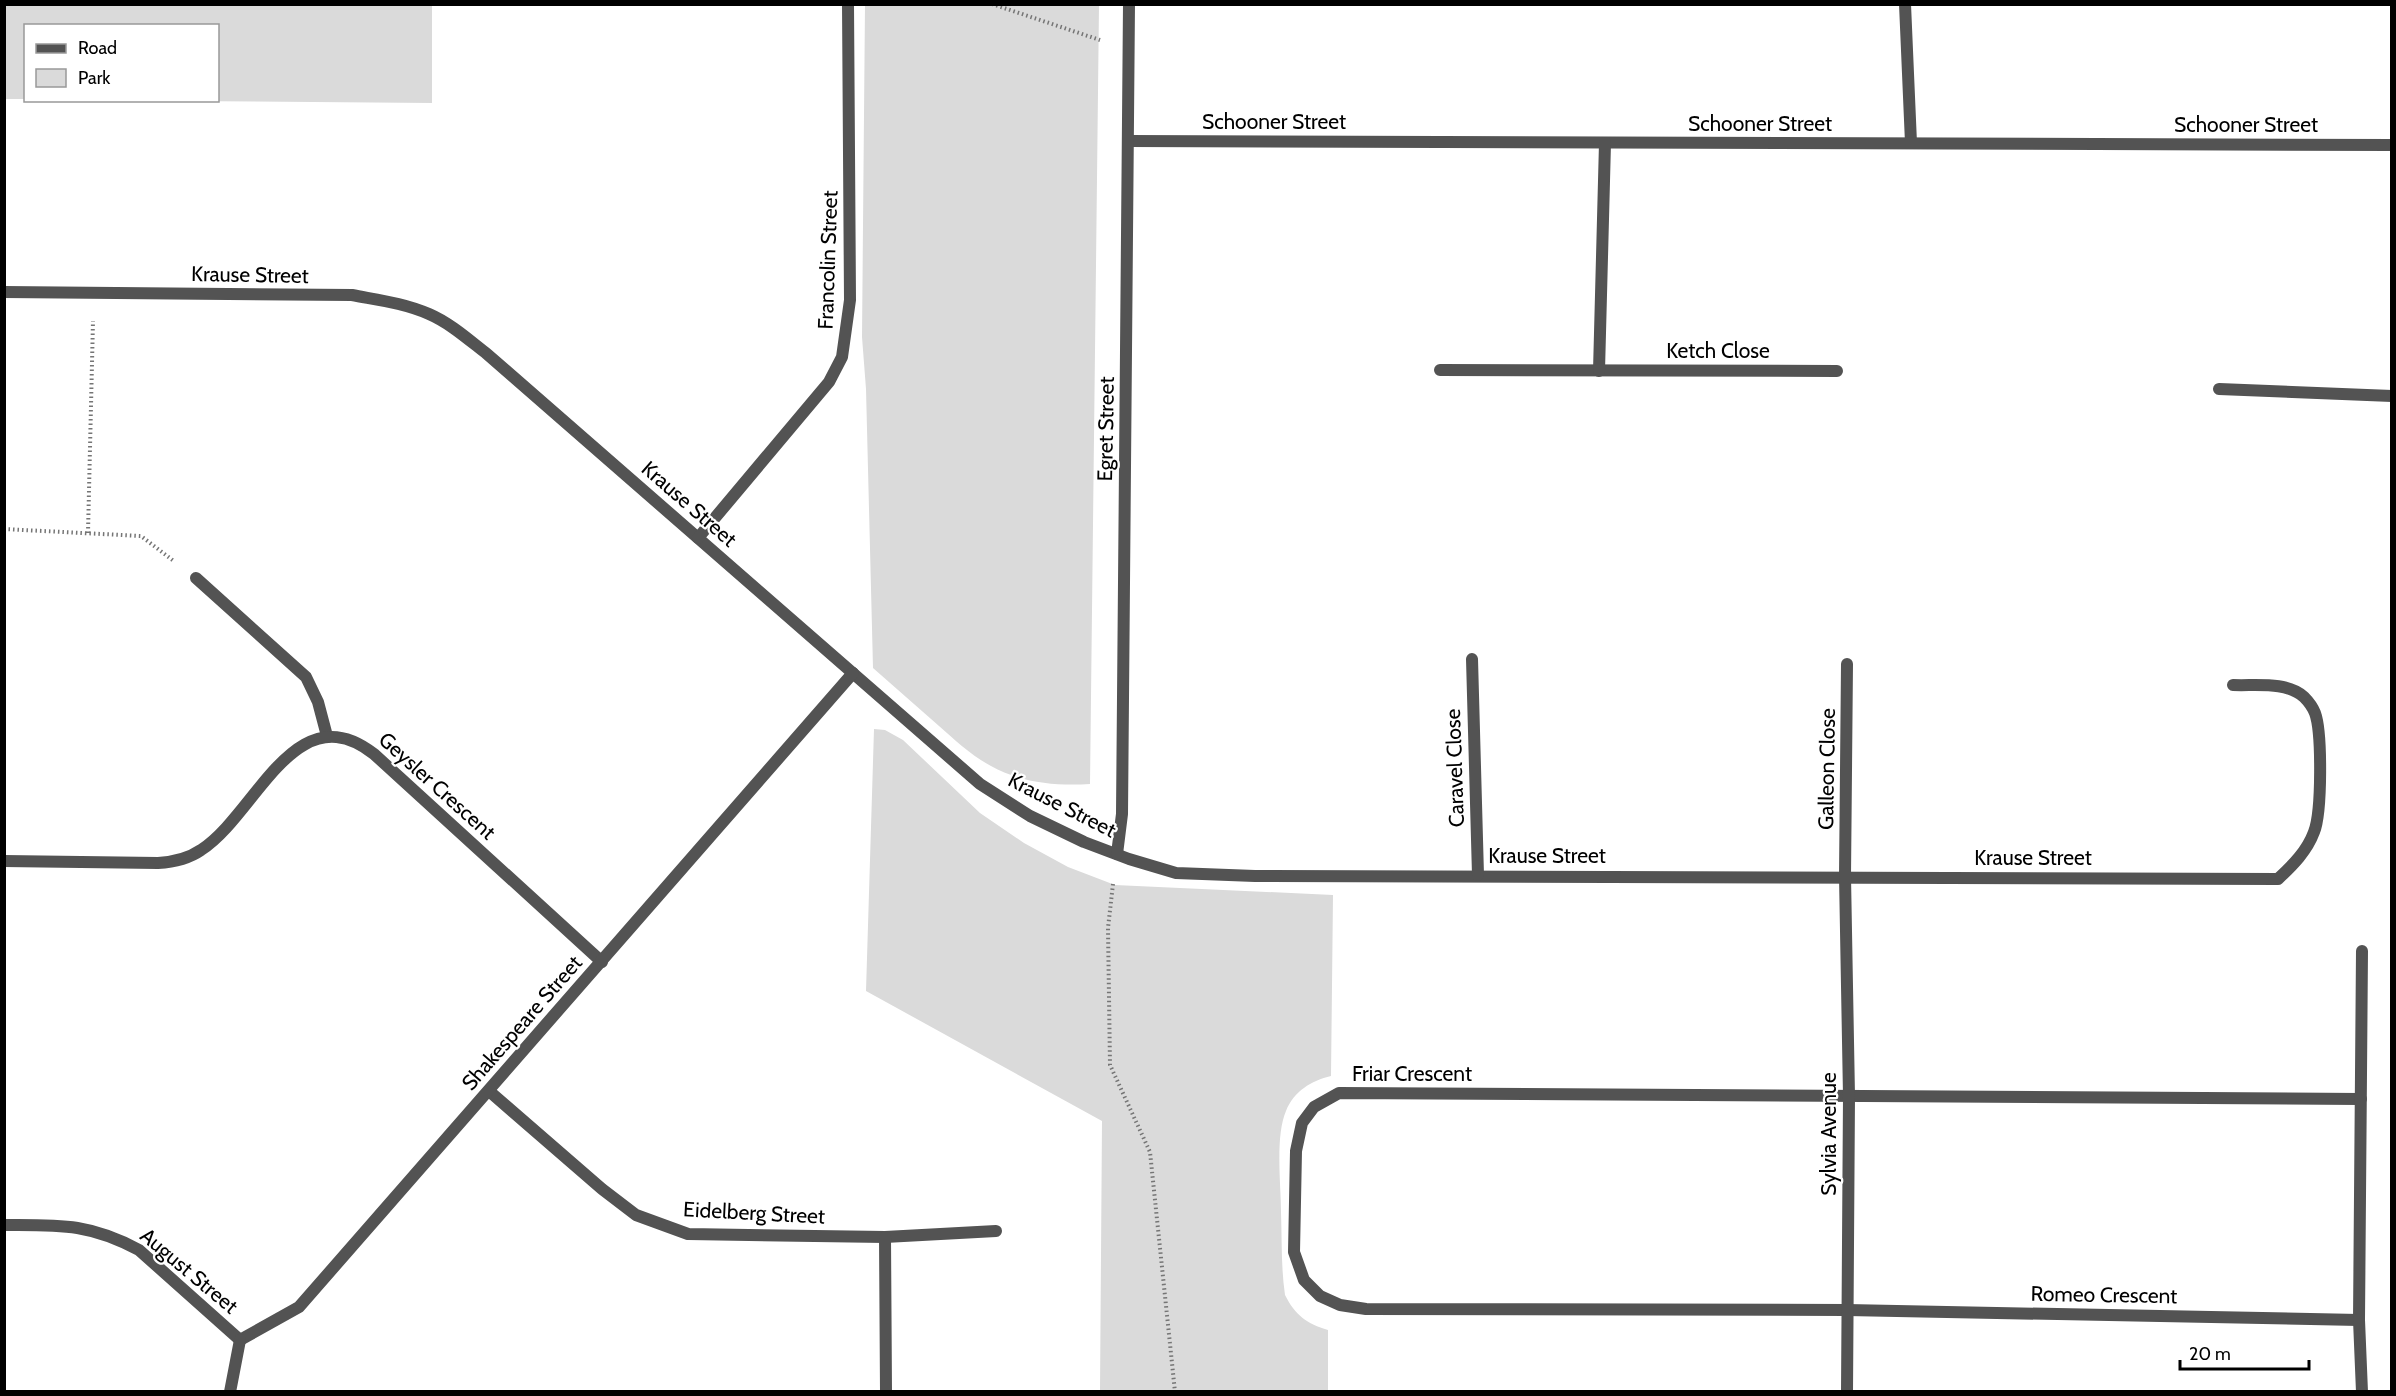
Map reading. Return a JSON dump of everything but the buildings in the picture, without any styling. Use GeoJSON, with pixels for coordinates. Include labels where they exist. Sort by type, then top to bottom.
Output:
{"type":"FeatureCollection","features":[{"type":"Feature","properties":{"kind":"street","name":"Francolin Street"},"geometry":{"type":"LineString","coordinates":[[698,538],[829,382],[842,357],[850,300],[848,4]]}},
{"type":"Feature","properties":{"kind":"street","name":"Egret Street"},"geometry":{"type":"LineString","coordinates":[[1117,854],[1122,814],[1129,4]]}},
{"type":"Feature","properties":{"kind":"street"},"geometry":{"type":"LineString","coordinates":[[1905,4],[1911,143]]}},
{"type":"Feature","properties":{"kind":"street","name":"Schooner Street"},"geometry":{"type":"LineString","coordinates":[[1128,141],[2391,145]]}},
{"type":"Feature","properties":{"kind":"street"},"geometry":{"type":"LineString","coordinates":[[1599,371],[1605,143]]}},
{"type":"Feature","properties":{"kind":"street","name":"Krause Street"},"geometry":{"type":"LineString","coordinates":[[4,292],[352,295],[398,303],[430,314],[460,332],[487,354],[980,783],[1030,816],[1084,842],[1176,873],[1255,876],[2278,879],[2295,864],[2315,830],[2319,807],[2319,737],[2314,712],[2304,698],[2285,686],[2233,685]]}},
{"type":"Feature","properties":{"kind":"street","name":"Ketch Close"},"geometry":{"type":"LineString","coordinates":[[1440,370],[1837,371]]}},
{"type":"Feature","properties":{"kind":"street"},"geometry":{"type":"LineString","coordinates":[[2219,389],[2391,396]]}},
{"type":"Feature","properties":{"kind":"street"},"geometry":{"type":"LineString","coordinates":[[4,861],[158,863],[191,856],[214,840],[300,746],[327,736],[318,702],[306,677],[196,578]]}},
{"type":"Feature","properties":{"kind":"street","name":"Caravel Close"},"geometry":{"type":"LineString","coordinates":[[1472,659],[1478,875]]}},
{"type":"Feature","properties":{"kind":"street","name":"Galleon Close"},"geometry":{"type":"LineString","coordinates":[[1845,876],[1847,664]]}},
{"type":"Feature","properties":{"kind":"street","name":"Shakespeare Street"},"geometry":{"type":"LineString","coordinates":[[240,1340],[299,1307],[853,673]]}},
{"type":"Feature","properties":{"kind":"street","name":"Geysler Crescent"},"geometry":{"type":"LineString","coordinates":[[327,736],[352,740],[374,754],[602,962]]}},
{"type":"Feature","properties":{"kind":"street","name":"Sylvia Avenue"},"geometry":{"type":"LineString","coordinates":[[1845,876],[1850,1096],[1847,1392]]}},
{"type":"Feature","properties":{"kind":"street"},"geometry":{"type":"LineString","coordinates":[[2362,951],[2359,1320],[2362,1392]]}},
{"type":"Feature","properties":{"kind":"street","name":"Eidelberg Street"},"geometry":{"type":"LineString","coordinates":[[489,1091],[602,1189],[636,1215],[688,1234],[885,1237],[996,1231]]}},
{"type":"Feature","properties":{"kind":"street","name":"Friar Crescent"},"geometry":{"type":"LineString","coordinates":[[1847,1310],[1366,1309],[1340,1305],[1320,1296],[1304,1280],[1294,1252],[1296,1151],[1302,1123],[1314,1107],[1339,1093],[1850,1096]]}},
{"type":"Feature","properties":{"kind":"street"},"geometry":{"type":"LineString","coordinates":[[1850,1096],[2361,1099]]}},
{"type":"Feature","properties":{"kind":"street","name":"August Street"},"geometry":{"type":"LineString","coordinates":[[4,1225],[78,1227],[99,1231],[120,1240],[139,1250],[240,1340]]}},
{"type":"Feature","properties":{"kind":"street"},"geometry":{"type":"LineString","coordinates":[[885,1237],[886,1391]]}},
{"type":"Feature","properties":{"kind":"street","name":"Romeo Crescent"},"geometry":{"type":"LineString","coordinates":[[1847,1310],[2359,1320]]}},
{"type":"Feature","properties":{"kind":"street"},"geometry":{"type":"LineString","coordinates":[[230,1392],[240,1340]]}},
{"type":"Feature","properties":{"kind":"path"},"geometry":{"type":"LineString","coordinates":[[992,4],[1129,50]]}},
{"type":"Feature","properties":{"kind":"path"},"geometry":{"type":"LineString","coordinates":[[88,533],[93,293]]}},
{"type":"Feature","properties":{"kind":"path"},"geometry":{"type":"LineString","coordinates":[[4,529],[141,536],[196,578]]}},
{"type":"Feature","properties":{"kind":"path"},"geometry":{"type":"LineString","coordinates":[[1117,854],[1108,928],[1110,1065],[1150,1152],[1175,1392]]}},
{"type":"Feature","properties":{"kind":"green space"},"geometry":{"type":"Polygon","coordinates":[[[5,4],[432,5],[432,103],[219,101],[219,24],[24,24],[24,99],[5,99],[5,4]]]}},
{"type":"Feature","properties":{"kind":"green space"},"geometry":{"type":"Polygon","coordinates":[[[865,5],[1099,5],[1090,784],[1027,780],[991,766],[964,748],[873,668],[866,389],[862,337],[865,5]]]}},
{"type":"Feature","properties":{"kind":"green space"},"geometry":{"type":"Polygon","coordinates":[[[874,729],[885,730],[903,740],[980,813],[1024,843],[1068,867],[1115,885],[1333,895],[1331,1076],[1298,1092],[1289,1104],[1283,1121],[1279,1161],[1285,1295],[1302,1318],[1328,1330],[1328,1391],[1100,1391],[1102,1121],[866,991],[874,729]]]}}]}
